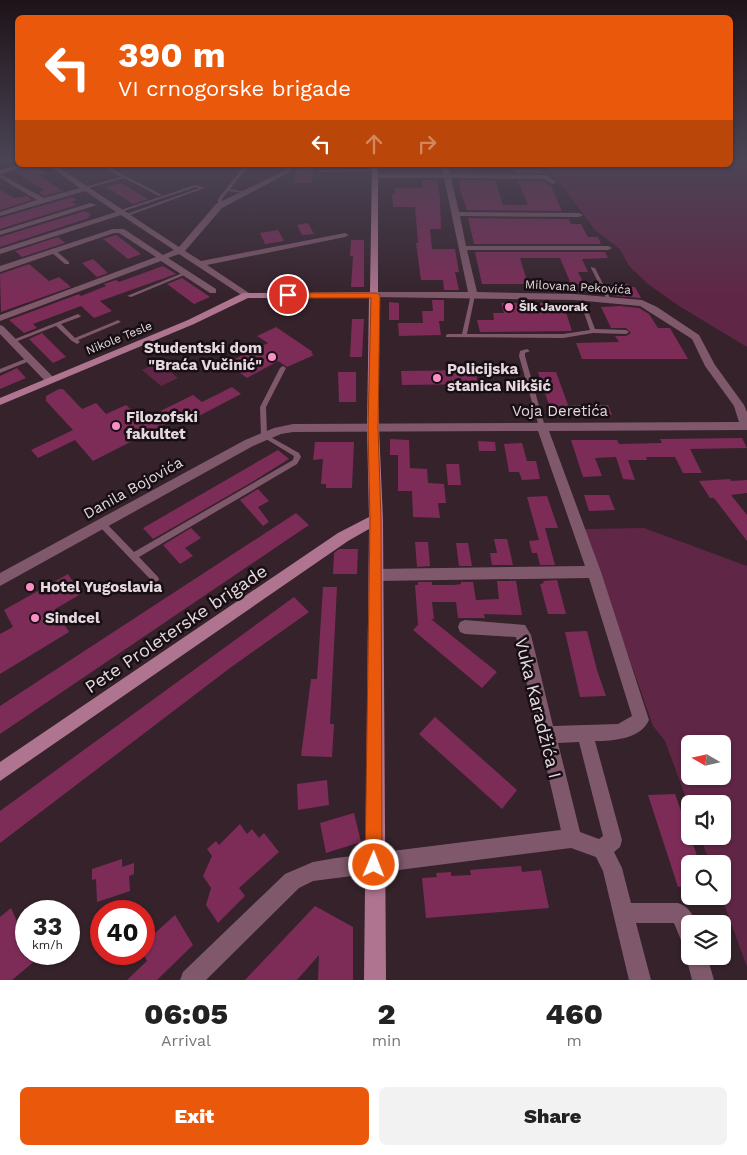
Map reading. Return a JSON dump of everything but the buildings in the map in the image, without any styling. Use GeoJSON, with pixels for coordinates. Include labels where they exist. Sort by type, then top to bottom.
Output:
{"type":"FeatureCollection","features":[{"type":"Feature","properties":{"kind":"street"},"geometry":{"type":"LineString","coordinates":[[0,214],[21,208]]}},
{"type":"Feature","properties":{"kind":"street"},"geometry":{"type":"LineString","coordinates":[[0,233],[84,208]]}},
{"type":"Feature","properties":{"kind":"street"},"geometry":{"type":"LineString","coordinates":[[115,208],[246,295],[376,295]]}},
{"type":"Feature","properties":{"kind":"street"},"geometry":{"type":"LineString","coordinates":[[0,318],[180,251],[217,208]]}},
{"type":"Feature","properties":{"kind":"street"},"geometry":{"type":"LineString","coordinates":[[374,980],[376,520],[373,428],[376,208]]}},
{"type":"Feature","properties":{"kind":"street"},"geometry":{"type":"LineString","coordinates":[[455,208],[473,295]]}},
{"type":"Feature","properties":{"kind":"street"},"geometry":{"type":"LineString","coordinates":[[0,252],[123,213]]}},
{"type":"Feature","properties":{"kind":"street"},"geometry":{"type":"LineString","coordinates":[[456,214],[579,215]]}},
{"type":"Feature","properties":{"kind":"street"},"geometry":{"type":"LineString","coordinates":[[0,268],[113,231],[121,231],[214,291]]}},
{"type":"Feature","properties":{"kind":"street"},"geometry":{"type":"LineString","coordinates":[[200,264],[270,248],[345,235]]}},
{"type":"Feature","properties":{"kind":"street"},"geometry":{"type":"LineString","coordinates":[[463,248],[608,248]]}},
{"type":"Feature","properties":{"kind":"street","name":"Nikole Tesle"},"geometry":{"type":"LineString","coordinates":[[0,402],[191,322],[246,295]]}},
{"type":"Feature","properties":{"kind":"street","name":"Milovana Pekovića"},"geometry":{"type":"LineString","coordinates":[[376,295],[581,298],[642,303],[696,337],[710,366],[739,405],[747,426]]}},
{"type":"Feature","properties":{"kind":"street"},"geometry":{"type":"LineString","coordinates":[[0,328],[50,380]]}},
{"type":"Feature","properties":{"kind":"street","name":"Voja Deretića"},"geometry":{"type":"LineString","coordinates":[[373,428],[747,426]]}},
{"type":"Feature","properties":{"kind":"street"},"geometry":{"type":"LineString","coordinates":[[542,427],[594,572],[641,720],[620,732],[547,735]]}},
{"type":"Feature","properties":{"kind":"street","name":"Danila Bojovića"},"geometry":{"type":"LineString","coordinates":[[0,579],[264,436],[293,428],[373,428]]}},
{"type":"Feature","properties":{"kind":"street","name":"Pete Proleterske brigade"},"geometry":{"type":"LineString","coordinates":[[0,772],[343,537],[376,520]]}},
{"type":"Feature","properties":{"kind":"street"},"geometry":{"type":"LineString","coordinates":[[376,574],[594,572]]}},
{"type":"Feature","properties":{"kind":"street","name":"Vuka Karadžića I"},"geometry":{"type":"LineString","coordinates":[[465,627],[520,630],[523,635],[572,838]]}},
{"type":"Feature","properties":{"kind":"street"},"geometry":{"type":"LineString","coordinates":[[585,734],[613,840],[602,849]]}},
{"type":"Feature","properties":{"kind":"street"},"geometry":{"type":"LineString","coordinates":[[190,980],[292,881],[304,873],[320,869],[374,865],[572,838],[588,846],[602,849]]}},
{"type":"Feature","properties":{"kind":"street"},"geometry":{"type":"LineString","coordinates":[[602,849],[612,868],[640,980]]}},
{"type":"Feature","properties":{"kind":"street"},"geometry":{"type":"LineString","coordinates":[[624,913],[678,913],[681,916]]}},
{"type":"Feature","properties":{"kind":"street"},"geometry":{"type":"LineString","coordinates":[[699,965],[703,980]]}},
{"type":"Feature","properties":{"kind":"lane"},"geometry":{"type":"LineString","coordinates":[[123,213],[137,208]]}},
{"type":"Feature","properties":{"kind":"lane"},"geometry":{"type":"LineString","coordinates":[[123,213],[140,208]]}},
{"type":"Feature","properties":{"kind":"lane"},"geometry":{"type":"LineString","coordinates":[[53,251],[68,263]]}},
{"type":"Feature","properties":{"kind":"lane"},"geometry":{"type":"LineString","coordinates":[[593,268],[609,300]]}},
{"type":"Feature","properties":{"kind":"lane"},"geometry":{"type":"LineString","coordinates":[[129,296],[187,273]]}},
{"type":"Feature","properties":{"kind":"lane"},"geometry":{"type":"LineString","coordinates":[[464,336],[473,295]]}},
{"type":"Feature","properties":{"kind":"lane"},"geometry":{"type":"LineString","coordinates":[[581,298],[593,331]]}},
{"type":"Feature","properties":{"kind":"lane"},"geometry":{"type":"LineString","coordinates":[[13,341],[78,316]]}},
{"type":"Feature","properties":{"kind":"lane"},"geometry":{"type":"LineString","coordinates":[[57,324],[76,341],[118,322]]}},
{"type":"Feature","properties":{"kind":"lane"},"geometry":{"type":"LineString","coordinates":[[448,336],[563,336],[593,331],[626,332]]}},
{"type":"Feature","properties":{"kind":"lane"},"geometry":{"type":"LineString","coordinates":[[527,350],[522,352],[522,356],[542,427]]}},
{"type":"Feature","properties":{"kind":"lane"},"geometry":{"type":"LineString","coordinates":[[0,372],[30,359]]}},
{"type":"Feature","properties":{"kind":"lane"},"geometry":{"type":"LineString","coordinates":[[134,556],[296,462],[297,455],[264,436],[263,407],[283,368]]}},
{"type":"Feature","properties":{"kind":"lane"},"geometry":{"type":"LineString","coordinates":[[102,524],[155,579]]}},
{"type":"Feature","properties":{"kind":"shaded area"},"geometry":{"type":"Polygon","coordinates":[[[579,208],[747,208],[747,347],[679,306],[648,284],[629,266],[620,249],[595,230],[579,208]]]}},
{"type":"Feature","properties":{"kind":"shaded area"},"geometry":{"type":"Polygon","coordinates":[[[159,362],[178,378],[161,386],[142,370],[159,362]]]}},
{"type":"Feature","properties":{"kind":"shaded area"},"geometry":{"type":"Polygon","coordinates":[[[644,528],[747,566],[747,967],[731,923],[731,915],[728,915],[724,905],[731,905],[731,855],[707,855],[703,845],[731,845],[731,795],[685,795],[681,785],[731,785],[731,735],[681,735],[681,785],[665,741],[653,726],[584,529],[644,528]]]}},
{"type":"Feature","properties":{"kind":"place","name":"Šik Javorak"},"geometry":{"type":"Point","coordinates":[509,307]}},
{"type":"Feature","properties":{"kind":"place","name":"Studentski dom \"Braća Vučinić\""},"geometry":{"type":"Point","coordinates":[272,357]}},
{"type":"Feature","properties":{"kind":"place","name":"Policijska stanica Nikšić"},"geometry":{"type":"Point","coordinates":[437,378]}},
{"type":"Feature","properties":{"kind":"place","name":"Filozofski fakultet"},"geometry":{"type":"Point","coordinates":[116,426]}},
{"type":"Feature","properties":{"kind":"place","name":"Hotel Yugoslavia"},"geometry":{"type":"Point","coordinates":[30,587]}},
{"type":"Feature","properties":{"kind":"place","name":"Sindcel"},"geometry":{"type":"Point","coordinates":[35,618]}},
{"type":"Feature","properties":{"kind":"route"},"geometry":{"type":"LineString","coordinates":[[288,295],[376,295],[373,428],[376,520],[374,865]]}}]}
